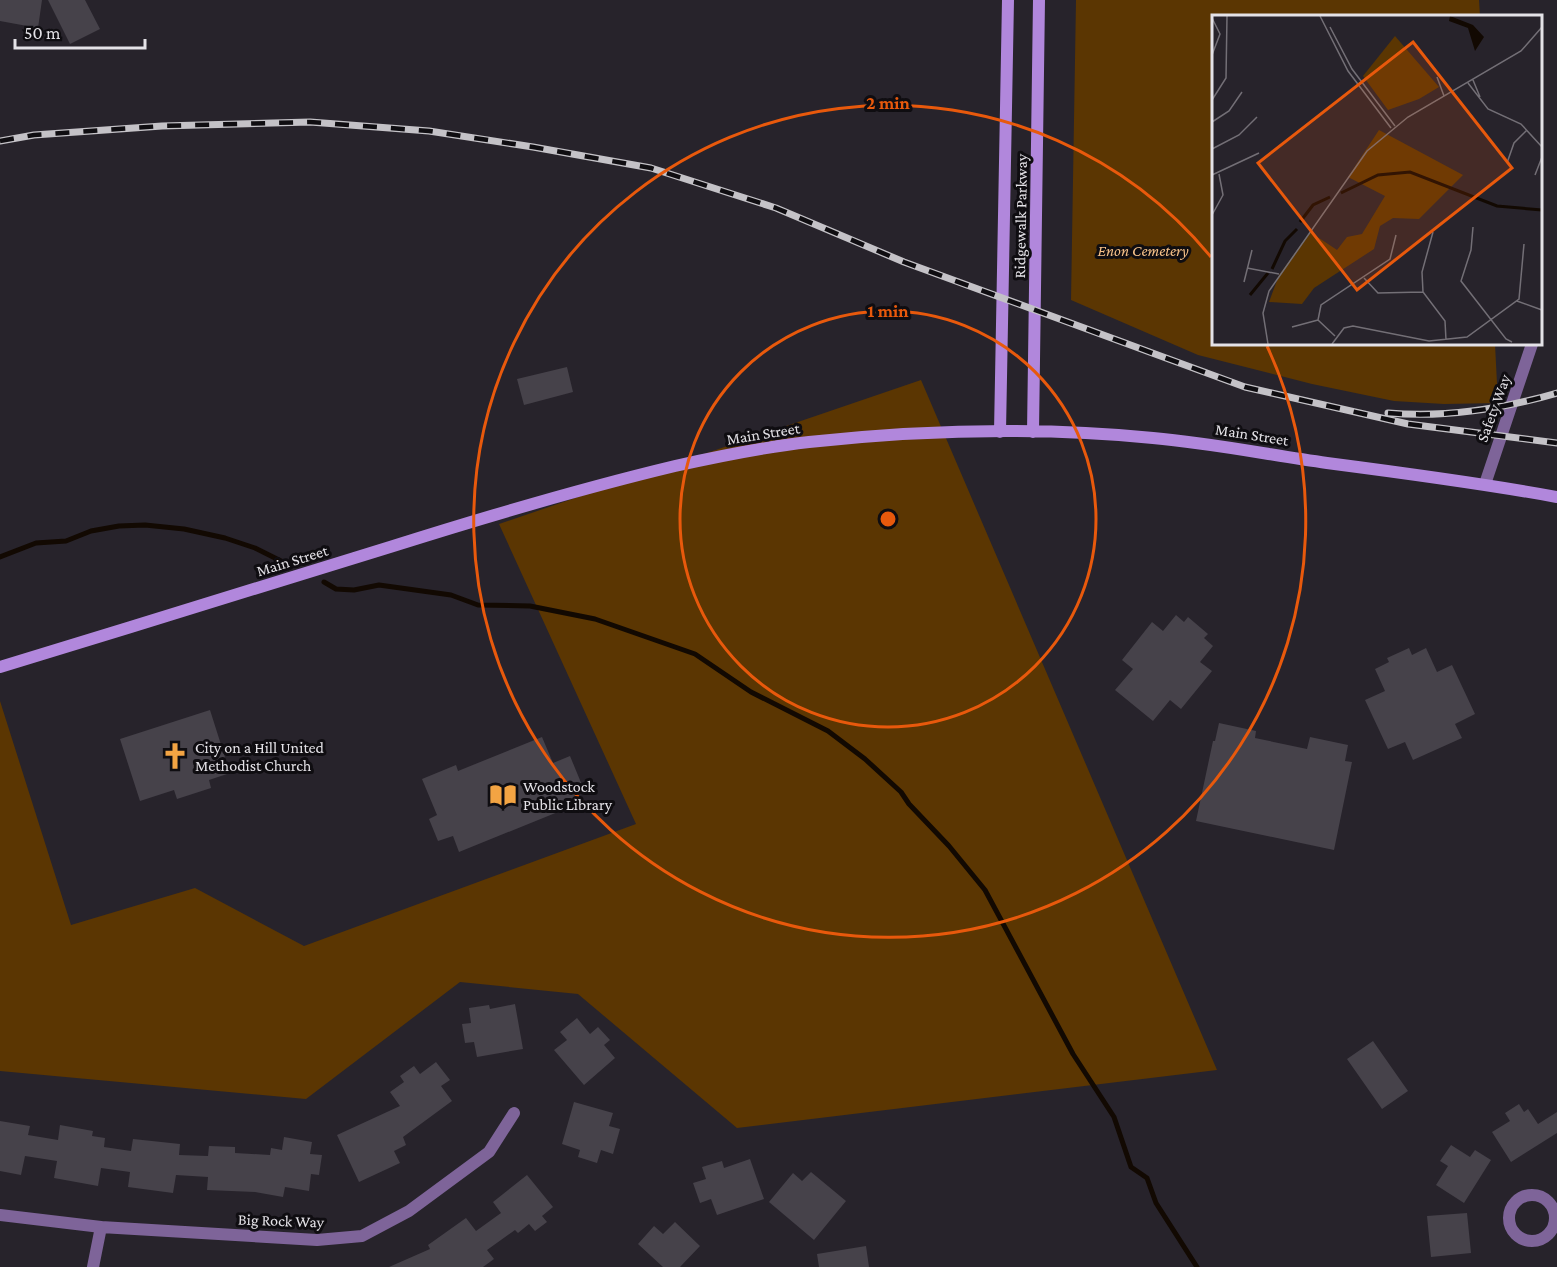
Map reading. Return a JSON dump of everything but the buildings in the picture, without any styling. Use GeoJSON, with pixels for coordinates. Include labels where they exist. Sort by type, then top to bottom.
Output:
{"type":"FeatureCollection","features":[{"type":"Feature","properties":{"kind":"main road","name":"Ridgewalk Parkway"},"geometry":{"type":"LineString","coordinates":[[1000,432],[1008,0]]}},
{"type":"Feature","properties":{"kind":"main road","name":"Ridgewalk Parkway"},"geometry":{"type":"LineString","coordinates":[[1033,432],[1039,0]]}},
{"type":"Feature","properties":{"kind":"main road","name":"Main Street"},"geometry":{"type":"LineString","coordinates":[[0,667],[538,501],[739,452],[807,442],[1000,432],[1093,433],[1157,438],[1485,483],[1557,496]]}},
{"type":"Feature","properties":{"kind":"street","name":"Safety Way"},"geometry":{"type":"LineString","coordinates":[[1485,483],[1532,345]]}},
{"type":"Feature","properties":{"kind":"street","name":"Big Rock Way"},"geometry":{"type":"LineString","coordinates":[[0,1215],[101,1227],[317,1240],[362,1236],[409,1211],[489,1152],[514,1113]]}},
{"type":"Feature","properties":{"kind":"street"},"geometry":{"type":"LineString","coordinates":[[93,1267],[101,1227]]}},
{"type":"Feature","properties":{"kind":"green space","name":"Enon Cemetery"},"geometry":{"type":"Polygon","coordinates":[[[1076,0],[1479,0],[1480,15],[1212,15],[1212,345],[1495,345],[1498,403],[1444,404],[1394,401],[1312,384],[1198,355],[1071,300],[1076,0]]]}},
{"type":"Feature","properties":{"kind":"green space"},"geometry":{"type":"Polygon","coordinates":[[[921,380],[1217,1070],[737,1128],[578,994],[460,982],[306,1099],[0,1071],[0,701],[71,925],[195,888],[304,946],[636,824],[499,524],[921,380]]]}},
{"type":"Feature","properties":{"kind":"waterway"},"geometry":{"type":"LineString","coordinates":[[0,557],[36,543],[66,541],[91,531],[119,526],[145,525],[184,529],[225,538],[255,548],[287,564]]}},
{"type":"Feature","properties":{"kind":"waterway"},"geometry":{"type":"LineString","coordinates":[[324,582],[336,589],[354,590],[379,585],[451,595],[478,605],[530,606],[595,619],[695,654],[751,692],[828,731],[865,759],[901,792],[985,890],[1073,1054],[1114,1117],[1131,1167],[1147,1178],[1156,1203],[1197,1267]]}},
{"type":"Feature","properties":{"kind":"railway"},"geometry":{"type":"LineString","coordinates":[[0,141],[34,135],[162,126],[310,122],[429,131],[651,168],[776,208],[904,262],[1245,387],[1408,424],[1557,443]]}},
{"type":"Feature","properties":{"kind":"railway"},"geometry":{"type":"LineString","coordinates":[[1388,413],[1431,414],[1473,411],[1515,404],[1557,393]]}},
{"type":"Feature","properties":{"kind":"place","name":"City on a Hill United Methodist Church"},"geometry":{"type":"Point","coordinates":[175,756]}},
{"type":"Feature","properties":{"kind":"place","name":"Woodstock Public Library"},"geometry":{"type":"Point","coordinates":[503,795]}}]}
